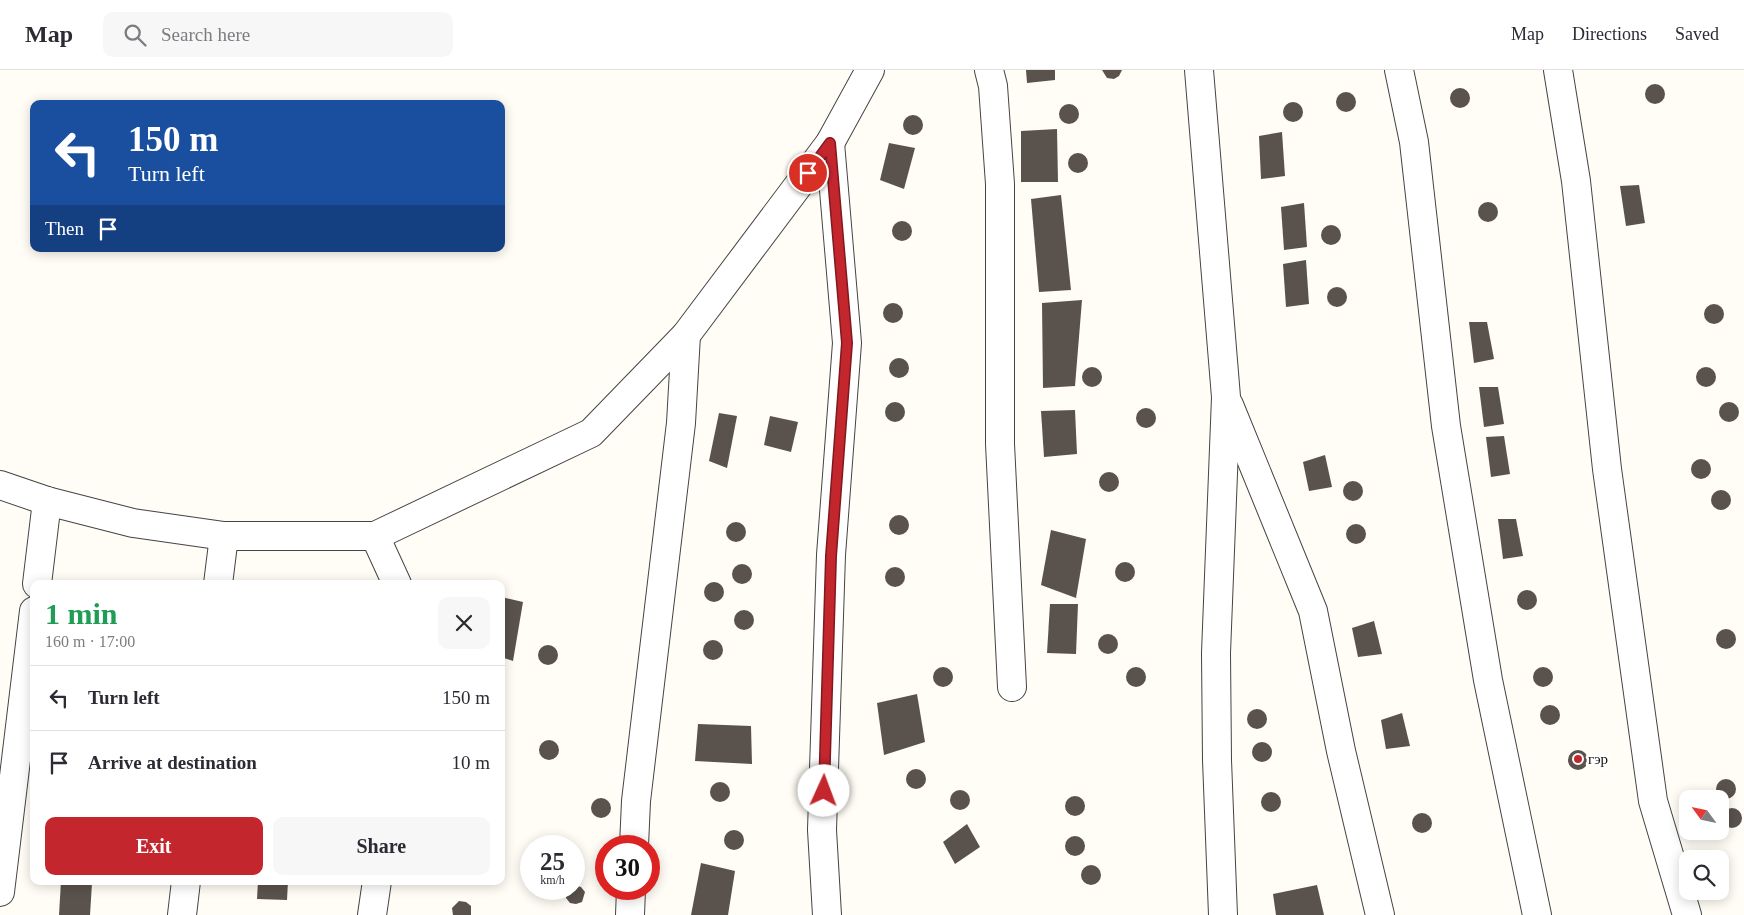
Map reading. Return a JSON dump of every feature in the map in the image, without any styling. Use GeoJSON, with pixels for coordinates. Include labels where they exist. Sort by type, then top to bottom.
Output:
{"type":"FeatureCollection","features":[{"type":"Feature","properties":{"kind":"street"},"geometry":{"type":"LineString","coordinates":[[0,485],[47,501],[133,523],[224,536],[375,536],[590,433],[686,335],[830,143],[870,70]]}},
{"type":"Feature","properties":{"kind":"street"},"geometry":{"type":"LineString","coordinates":[[989,70],[993,86],[1000,184],[1000,444],[1012,687]]}},
{"type":"Feature","properties":{"kind":"street"},"geometry":{"type":"LineString","coordinates":[[1199,70],[1226,397],[1216,653],[1217,760],[1223,915]]}},
{"type":"Feature","properties":{"kind":"street"},"geometry":{"type":"LineString","coordinates":[[1399,70],[1414,142],[1446,426],[1488,680],[1537,915]]}},
{"type":"Feature","properties":{"kind":"street"},"geometry":{"type":"LineString","coordinates":[[1558,70],[1576,181],[1607,469],[1654,801],[1687,915]]}},
{"type":"Feature","properties":{"kind":"street"},"geometry":{"type":"LineString","coordinates":[[827,915],[822,830],[830,565],[847,343],[830,143]]}},
{"type":"Feature","properties":{"kind":"street"},"geometry":{"type":"LineString","coordinates":[[634,835],[636,801],[681,423],[686,335]]}},
{"type":"Feature","properties":{"kind":"street"},"geometry":{"type":"LineString","coordinates":[[1226,397],[1313,610],[1341,751],[1380,915]]}},
{"type":"Feature","properties":{"kind":"street"},"geometry":{"type":"LineString","coordinates":[[37,580],[47,501]]}},
{"type":"Feature","properties":{"kind":"street"},"geometry":{"type":"LineString","coordinates":[[218,580],[224,536]]}},
{"type":"Feature","properties":{"kind":"street"},"geometry":{"type":"LineString","coordinates":[[375,536],[395,580]]}},
{"type":"Feature","properties":{"kind":"street"},"geometry":{"type":"LineString","coordinates":[[0,892],[30,644]]}},
{"type":"Feature","properties":{"kind":"street"},"geometry":{"type":"LineString","coordinates":[[182,915],[186,885]]}},
{"type":"Feature","properties":{"kind":"street"},"geometry":{"type":"LineString","coordinates":[[372,915],[376,885]]}},
{"type":"Feature","properties":{"kind":"street"},"geometry":{"type":"LineString","coordinates":[[630,915],[631,900]]}},
{"type":"Feature","properties":{"kind":"building"},"geometry":{"type":"Polygon","coordinates":[[[1026,70],[1055,70],[1055,80],[1027,83],[1026,70]]]}},
{"type":"Feature","properties":{"kind":"building"},"geometry":{"type":"Polygon","coordinates":[[[1102,70],[1122,70],[1119,76],[1114,79],[1107,78],[1102,70]]]}},
{"type":"Feature","properties":{"kind":"building"},"geometry":{"type":"Polygon","coordinates":[[[1655,84],[1662,87],[1665,94],[1662,101],[1655,104],[1648,101],[1645,94],[1648,87],[1655,84]]]}},
{"type":"Feature","properties":{"kind":"building"},"geometry":{"type":"Polygon","coordinates":[[[1460,88],[1467,91],[1470,98],[1467,105],[1460,108],[1453,105],[1450,98],[1453,91],[1460,88]]]}},
{"type":"Feature","properties":{"kind":"building"},"geometry":{"type":"Polygon","coordinates":[[[1346,92],[1353,95],[1356,102],[1353,109],[1346,112],[1339,109],[1336,102],[1339,95],[1346,92]]]}},
{"type":"Feature","properties":{"kind":"building"},"geometry":{"type":"Polygon","coordinates":[[[1293,102],[1300,105],[1303,112],[1300,119],[1293,122],[1286,119],[1283,112],[1286,105],[1293,102]]]}},
{"type":"Feature","properties":{"kind":"building"},"geometry":{"type":"Polygon","coordinates":[[[1069,104],[1076,107],[1079,114],[1076,121],[1069,124],[1062,121],[1059,114],[1062,107],[1069,104]]]}},
{"type":"Feature","properties":{"kind":"building"},"geometry":{"type":"Polygon","coordinates":[[[913,115],[920,118],[923,125],[920,132],[913,135],[906,132],[903,125],[906,118],[913,115]]]}},
{"type":"Feature","properties":{"kind":"building"},"geometry":{"type":"Polygon","coordinates":[[[1057,129],[1058,182],[1021,182],[1021,131],[1057,129]]]}},
{"type":"Feature","properties":{"kind":"building"},"geometry":{"type":"Polygon","coordinates":[[[1282,132],[1285,176],[1261,179],[1259,136],[1282,132]]]}},
{"type":"Feature","properties":{"kind":"building"},"geometry":{"type":"Polygon","coordinates":[[[889,143],[915,148],[904,189],[880,180],[889,143]]]}},
{"type":"Feature","properties":{"kind":"building"},"geometry":{"type":"Polygon","coordinates":[[[1078,153],[1085,156],[1088,163],[1085,170],[1078,173],[1071,170],[1068,163],[1071,156],[1078,153]]]}},
{"type":"Feature","properties":{"kind":"building"},"geometry":{"type":"Polygon","coordinates":[[[1639,185],[1645,223],[1626,226],[1620,186],[1639,185]]]}},
{"type":"Feature","properties":{"kind":"building"},"geometry":{"type":"Polygon","coordinates":[[[1061,195],[1071,290],[1039,292],[1031,199],[1061,195]]]}},
{"type":"Feature","properties":{"kind":"building"},"geometry":{"type":"Polygon","coordinates":[[[1488,202],[1495,205],[1498,212],[1495,219],[1488,222],[1481,219],[1478,212],[1481,205],[1488,202]]]}},
{"type":"Feature","properties":{"kind":"building"},"geometry":{"type":"Polygon","coordinates":[[[1304,203],[1307,247],[1284,250],[1281,207],[1304,203]]]}},
{"type":"Feature","properties":{"kind":"building"},"geometry":{"type":"Polygon","coordinates":[[[902,221],[909,224],[912,231],[909,238],[902,241],[895,238],[892,231],[895,224],[902,221]]]}},
{"type":"Feature","properties":{"kind":"building"},"geometry":{"type":"Polygon","coordinates":[[[1331,225],[1338,228],[1341,235],[1338,242],[1331,245],[1324,242],[1321,235],[1324,228],[1331,225]]]}},
{"type":"Feature","properties":{"kind":"building"},"geometry":{"type":"Polygon","coordinates":[[[1306,260],[1309,304],[1286,307],[1283,264],[1306,260]]]}},
{"type":"Feature","properties":{"kind":"building"},"geometry":{"type":"Polygon","coordinates":[[[1337,287],[1344,290],[1347,297],[1344,304],[1337,307],[1330,304],[1327,297],[1330,290],[1337,287]]]}},
{"type":"Feature","properties":{"kind":"building"},"geometry":{"type":"Polygon","coordinates":[[[1082,300],[1075,386],[1043,388],[1042,303],[1082,300]]]}},
{"type":"Feature","properties":{"kind":"building"},"geometry":{"type":"Polygon","coordinates":[[[893,303],[900,306],[903,313],[900,320],[893,323],[886,320],[883,313],[886,306],[893,303]]]}},
{"type":"Feature","properties":{"kind":"building"},"geometry":{"type":"Polygon","coordinates":[[[1714,304],[1721,307],[1724,314],[1721,321],[1714,324],[1707,321],[1704,314],[1707,307],[1714,304]]]}},
{"type":"Feature","properties":{"kind":"building"},"geometry":{"type":"Polygon","coordinates":[[[1469,322],[1487,322],[1494,359],[1474,363],[1469,322]]]}},
{"type":"Feature","properties":{"kind":"building"},"geometry":{"type":"Polygon","coordinates":[[[899,358],[906,361],[909,368],[906,375],[899,378],[892,375],[889,368],[892,361],[899,358]]]}},
{"type":"Feature","properties":{"kind":"building"},"geometry":{"type":"Polygon","coordinates":[[[1092,367],[1099,370],[1102,377],[1099,384],[1092,387],[1085,384],[1082,377],[1085,370],[1092,367]]]}},
{"type":"Feature","properties":{"kind":"building"},"geometry":{"type":"Polygon","coordinates":[[[1706,367],[1713,370],[1716,377],[1713,384],[1706,387],[1699,384],[1696,377],[1699,370],[1706,367]]]}},
{"type":"Feature","properties":{"kind":"building"},"geometry":{"type":"Polygon","coordinates":[[[1479,387],[1498,387],[1504,424],[1484,427],[1479,387]]]}},
{"type":"Feature","properties":{"kind":"building"},"geometry":{"type":"Polygon","coordinates":[[[895,402],[902,405],[905,412],[902,419],[895,422],[888,419],[885,412],[888,405],[895,402]]]}},
{"type":"Feature","properties":{"kind":"building"},"geometry":{"type":"Polygon","coordinates":[[[1729,402],[1736,405],[1739,412],[1736,419],[1729,422],[1722,419],[1719,412],[1722,405],[1729,402]]]}},
{"type":"Feature","properties":{"kind":"building"},"geometry":{"type":"Polygon","coordinates":[[[1146,408],[1153,411],[1156,418],[1153,425],[1146,428],[1139,425],[1136,418],[1139,411],[1146,408]]]}},
{"type":"Feature","properties":{"kind":"building"},"geometry":{"type":"Polygon","coordinates":[[[1075,410],[1077,454],[1044,457],[1041,411],[1075,410]]]}},
{"type":"Feature","properties":{"kind":"building"},"geometry":{"type":"Polygon","coordinates":[[[719,413],[737,416],[727,468],[709,461],[719,413]]]}},
{"type":"Feature","properties":{"kind":"building"},"geometry":{"type":"Polygon","coordinates":[[[770,416],[798,422],[791,452],[764,445],[770,416]]]}},
{"type":"Feature","properties":{"kind":"building"},"geometry":{"type":"Polygon","coordinates":[[[1504,436],[1510,474],[1491,477],[1486,437],[1504,436]]]}},
{"type":"Feature","properties":{"kind":"building"},"geometry":{"type":"Polygon","coordinates":[[[1325,455],[1332,487],[1309,491],[1303,462],[1325,455]]]}},
{"type":"Feature","properties":{"kind":"building"},"geometry":{"type":"Polygon","coordinates":[[[1701,459],[1708,462],[1711,469],[1708,476],[1701,479],[1694,476],[1691,469],[1694,462],[1701,459]]]}},
{"type":"Feature","properties":{"kind":"building"},"geometry":{"type":"Polygon","coordinates":[[[1109,472],[1116,475],[1119,482],[1116,489],[1109,492],[1102,489],[1099,482],[1102,475],[1109,472]]]}},
{"type":"Feature","properties":{"kind":"building"},"geometry":{"type":"Polygon","coordinates":[[[1353,481],[1360,484],[1363,491],[1360,498],[1353,501],[1346,498],[1343,491],[1346,484],[1353,481]]]}},
{"type":"Feature","properties":{"kind":"building"},"geometry":{"type":"Polygon","coordinates":[[[1721,490],[1728,493],[1731,500],[1728,507],[1721,510],[1714,507],[1711,500],[1714,493],[1721,490]]]}},
{"type":"Feature","properties":{"kind":"building"},"geometry":{"type":"Polygon","coordinates":[[[899,515],[906,518],[909,525],[906,532],[899,535],[892,532],[889,525],[892,518],[899,515]]]}},
{"type":"Feature","properties":{"kind":"building"},"geometry":{"type":"Polygon","coordinates":[[[1498,519],[1516,519],[1523,556],[1503,559],[1498,519]]]}},
{"type":"Feature","properties":{"kind":"building"},"geometry":{"type":"Polygon","coordinates":[[[736,522],[743,525],[746,532],[743,539],[736,542],[729,539],[726,532],[729,525],[736,522]]]}},
{"type":"Feature","properties":{"kind":"building"},"geometry":{"type":"Polygon","coordinates":[[[1356,524],[1363,527],[1366,534],[1363,541],[1356,544],[1349,541],[1346,534],[1349,527],[1356,524]]]}},
{"type":"Feature","properties":{"kind":"building"},"geometry":{"type":"Polygon","coordinates":[[[1051,530],[1086,539],[1076,598],[1041,585],[1051,530]]]}},
{"type":"Feature","properties":{"kind":"building"},"geometry":{"type":"Polygon","coordinates":[[[1125,562],[1132,565],[1135,572],[1132,579],[1125,582],[1118,579],[1115,572],[1118,565],[1125,562]]]}},
{"type":"Feature","properties":{"kind":"building"},"geometry":{"type":"Polygon","coordinates":[[[742,564],[749,567],[752,574],[749,581],[742,584],[735,581],[732,574],[735,567],[742,564]]]}},
{"type":"Feature","properties":{"kind":"building"},"geometry":{"type":"Polygon","coordinates":[[[895,567],[902,570],[905,577],[902,584],[895,587],[888,584],[885,577],[888,570],[895,567]]]}},
{"type":"Feature","properties":{"kind":"building"},"geometry":{"type":"Polygon","coordinates":[[[714,582],[721,585],[724,592],[721,599],[714,602],[707,599],[704,592],[707,585],[714,582]]]}},
{"type":"Feature","properties":{"kind":"building"},"geometry":{"type":"Polygon","coordinates":[[[1527,590],[1534,593],[1537,600],[1534,607],[1527,610],[1520,607],[1517,600],[1520,593],[1527,590]]]}},
{"type":"Feature","properties":{"kind":"building"},"geometry":{"type":"Polygon","coordinates":[[[505,598],[523,602],[513,661],[505,658],[505,598]]]}},
{"type":"Feature","properties":{"kind":"building"},"geometry":{"type":"Polygon","coordinates":[[[1050,604],[1078,604],[1076,654],[1047,653],[1050,604]]]}},
{"type":"Feature","properties":{"kind":"building"},"geometry":{"type":"Polygon","coordinates":[[[744,610],[751,613],[754,620],[751,627],[744,630],[737,627],[734,620],[737,613],[744,610]]]}},
{"type":"Feature","properties":{"kind":"building"},"geometry":{"type":"Polygon","coordinates":[[[1374,621],[1382,654],[1358,657],[1352,628],[1374,621]]]}},
{"type":"Feature","properties":{"kind":"building"},"geometry":{"type":"Polygon","coordinates":[[[1726,629],[1733,632],[1736,639],[1733,646],[1726,649],[1719,646],[1716,639],[1719,632],[1726,629]]]}},
{"type":"Feature","properties":{"kind":"building"},"geometry":{"type":"Polygon","coordinates":[[[1108,634],[1115,637],[1118,644],[1115,651],[1108,654],[1101,651],[1098,644],[1101,637],[1108,634]]]}},
{"type":"Feature","properties":{"kind":"building"},"geometry":{"type":"Polygon","coordinates":[[[713,640],[720,643],[723,650],[720,657],[713,660],[706,657],[703,650],[706,643],[713,640]]]}},
{"type":"Feature","properties":{"kind":"building"},"geometry":{"type":"Polygon","coordinates":[[[548,645],[555,648],[558,655],[555,662],[548,665],[541,662],[538,655],[541,648],[548,645]]]}},
{"type":"Feature","properties":{"kind":"building"},"geometry":{"type":"Polygon","coordinates":[[[943,667],[950,670],[953,677],[950,684],[943,687],[936,684],[933,677],[936,670],[943,667]]]}},
{"type":"Feature","properties":{"kind":"building"},"geometry":{"type":"Polygon","coordinates":[[[1136,667],[1143,670],[1146,677],[1143,684],[1136,687],[1129,684],[1126,677],[1129,670],[1136,667]]]}},
{"type":"Feature","properties":{"kind":"building"},"geometry":{"type":"Polygon","coordinates":[[[1543,667],[1550,670],[1553,677],[1550,684],[1543,687],[1536,684],[1533,677],[1536,670],[1543,667]]]}},
{"type":"Feature","properties":{"kind":"building"},"geometry":{"type":"Polygon","coordinates":[[[917,694],[925,742],[884,755],[877,703],[917,694]]]}},
{"type":"Feature","properties":{"kind":"building","name":"гэр"},"geometry":{"type":"Polygon","coordinates":[[[1550,705],[1557,708],[1560,715],[1557,722],[1550,725],[1543,722],[1540,715],[1543,708],[1550,705]]]}},
{"type":"Feature","properties":{"kind":"building"},"geometry":{"type":"Polygon","coordinates":[[[1257,709],[1264,712],[1267,719],[1264,726],[1257,729],[1250,726],[1247,719],[1250,712],[1257,709]]]}},
{"type":"Feature","properties":{"kind":"building"},"geometry":{"type":"Polygon","coordinates":[[[1402,713],[1410,746],[1386,749],[1381,720],[1402,713]]]}},
{"type":"Feature","properties":{"kind":"building"},"geometry":{"type":"Polygon","coordinates":[[[698,724],[751,726],[752,764],[695,761],[698,724]]]}},
{"type":"Feature","properties":{"kind":"building"},"geometry":{"type":"Polygon","coordinates":[[[549,740],[556,743],[559,750],[556,757],[549,760],[542,757],[539,750],[542,743],[549,740]]]}},
{"type":"Feature","properties":{"kind":"building"},"geometry":{"type":"Polygon","coordinates":[[[1262,742],[1269,745],[1272,752],[1269,759],[1262,762],[1255,759],[1252,752],[1255,745],[1262,742]]]}},
{"type":"Feature","properties":{"kind":"building","name":"гэр"},"geometry":{"type":"Polygon","coordinates":[[[1578,750],[1585,753],[1588,760],[1585,767],[1578,770],[1571,767],[1568,760],[1571,753],[1578,750]]]}},
{"type":"Feature","properties":{"kind":"building"},"geometry":{"type":"Polygon","coordinates":[[[916,769],[923,772],[926,779],[923,786],[916,789],[909,786],[906,779],[909,772],[916,769]]]}},
{"type":"Feature","properties":{"kind":"building"},"geometry":{"type":"Polygon","coordinates":[[[1726,779],[1735,785],[1735,793],[1729,798],[1729,790],[1716,789],[1719,782],[1726,779]]]}},
{"type":"Feature","properties":{"kind":"building"},"geometry":{"type":"Polygon","coordinates":[[[720,782],[727,785],[730,792],[727,799],[720,802],[713,799],[710,792],[713,785],[720,782]]]}},
{"type":"Feature","properties":{"kind":"building"},"geometry":{"type":"Polygon","coordinates":[[[960,790],[967,793],[970,800],[967,807],[960,810],[953,807],[950,800],[953,793],[960,790]]]}},
{"type":"Feature","properties":{"kind":"building"},"geometry":{"type":"Polygon","coordinates":[[[1271,792],[1278,795],[1281,802],[1278,809],[1271,812],[1264,809],[1261,802],[1264,795],[1271,792]]]}},
{"type":"Feature","properties":{"kind":"building"},"geometry":{"type":"Polygon","coordinates":[[[1075,796],[1082,799],[1085,806],[1082,813],[1075,816],[1068,813],[1065,806],[1068,799],[1075,796]]]}},
{"type":"Feature","properties":{"kind":"building"},"geometry":{"type":"Polygon","coordinates":[[[601,798],[608,801],[611,808],[608,815],[601,818],[594,815],[591,808],[594,801],[601,798]]]}},
{"type":"Feature","properties":{"kind":"building"},"geometry":{"type":"Polygon","coordinates":[[[1729,809],[1736,809],[1742,818],[1739,825],[1729,827],[1729,809]]]}},
{"type":"Feature","properties":{"kind":"building"},"geometry":{"type":"Polygon","coordinates":[[[1422,813],[1429,816],[1432,823],[1429,830],[1422,833],[1415,830],[1412,823],[1415,816],[1422,813]]]}},
{"type":"Feature","properties":{"kind":"building"},"geometry":{"type":"Polygon","coordinates":[[[967,824],[980,847],[955,864],[943,842],[967,824]]]}},
{"type":"Feature","properties":{"kind":"building"},"geometry":{"type":"Polygon","coordinates":[[[734,830],[741,833],[744,840],[741,847],[734,850],[727,847],[724,840],[727,833],[734,830]]]}},
{"type":"Feature","properties":{"kind":"building"},"geometry":{"type":"Polygon","coordinates":[[[1075,836],[1082,839],[1085,846],[1082,853],[1075,856],[1068,853],[1065,846],[1068,839],[1075,836]]]}},
{"type":"Feature","properties":{"kind":"building"},"geometry":{"type":"Polygon","coordinates":[[[701,863],[735,871],[728,915],[691,915],[701,863]]]}},
{"type":"Feature","properties":{"kind":"building"},"geometry":{"type":"Polygon","coordinates":[[[1091,865],[1098,868],[1101,875],[1098,882],[1091,885],[1084,882],[1081,875],[1084,868],[1091,865]]]}},
{"type":"Feature","properties":{"kind":"building"},"geometry":{"type":"Polygon","coordinates":[[[61,885],[92,885],[90,915],[59,915],[61,885]]]}},
{"type":"Feature","properties":{"kind":"building"},"geometry":{"type":"Polygon","coordinates":[[[258,885],[288,885],[287,900],[257,899],[258,885]]]}},
{"type":"Feature","properties":{"kind":"building"},"geometry":{"type":"Polygon","coordinates":[[[1317,885],[1324,915],[1276,915],[1273,894],[1317,885]]]}},
{"type":"Feature","properties":{"kind":"building"},"geometry":{"type":"Polygon","coordinates":[[[568,900],[583,900],[576,904],[570,903],[568,900]]]}},
{"type":"Feature","properties":{"kind":"building"},"geometry":{"type":"Polygon","coordinates":[[[459,901],[466,902],[471,906],[471,915],[453,915],[452,908],[459,901]]]}},
{"type":"Feature","properties":{"kind":"place","name":"гэр"},"geometry":{"type":"Point","coordinates":[1578,759]}},
{"type":"Feature","properties":{"kind":"route"},"geometry":{"type":"LineString","coordinates":[[808,173],[830,143],[847,343],[831,556],[824,791]]}}]}
